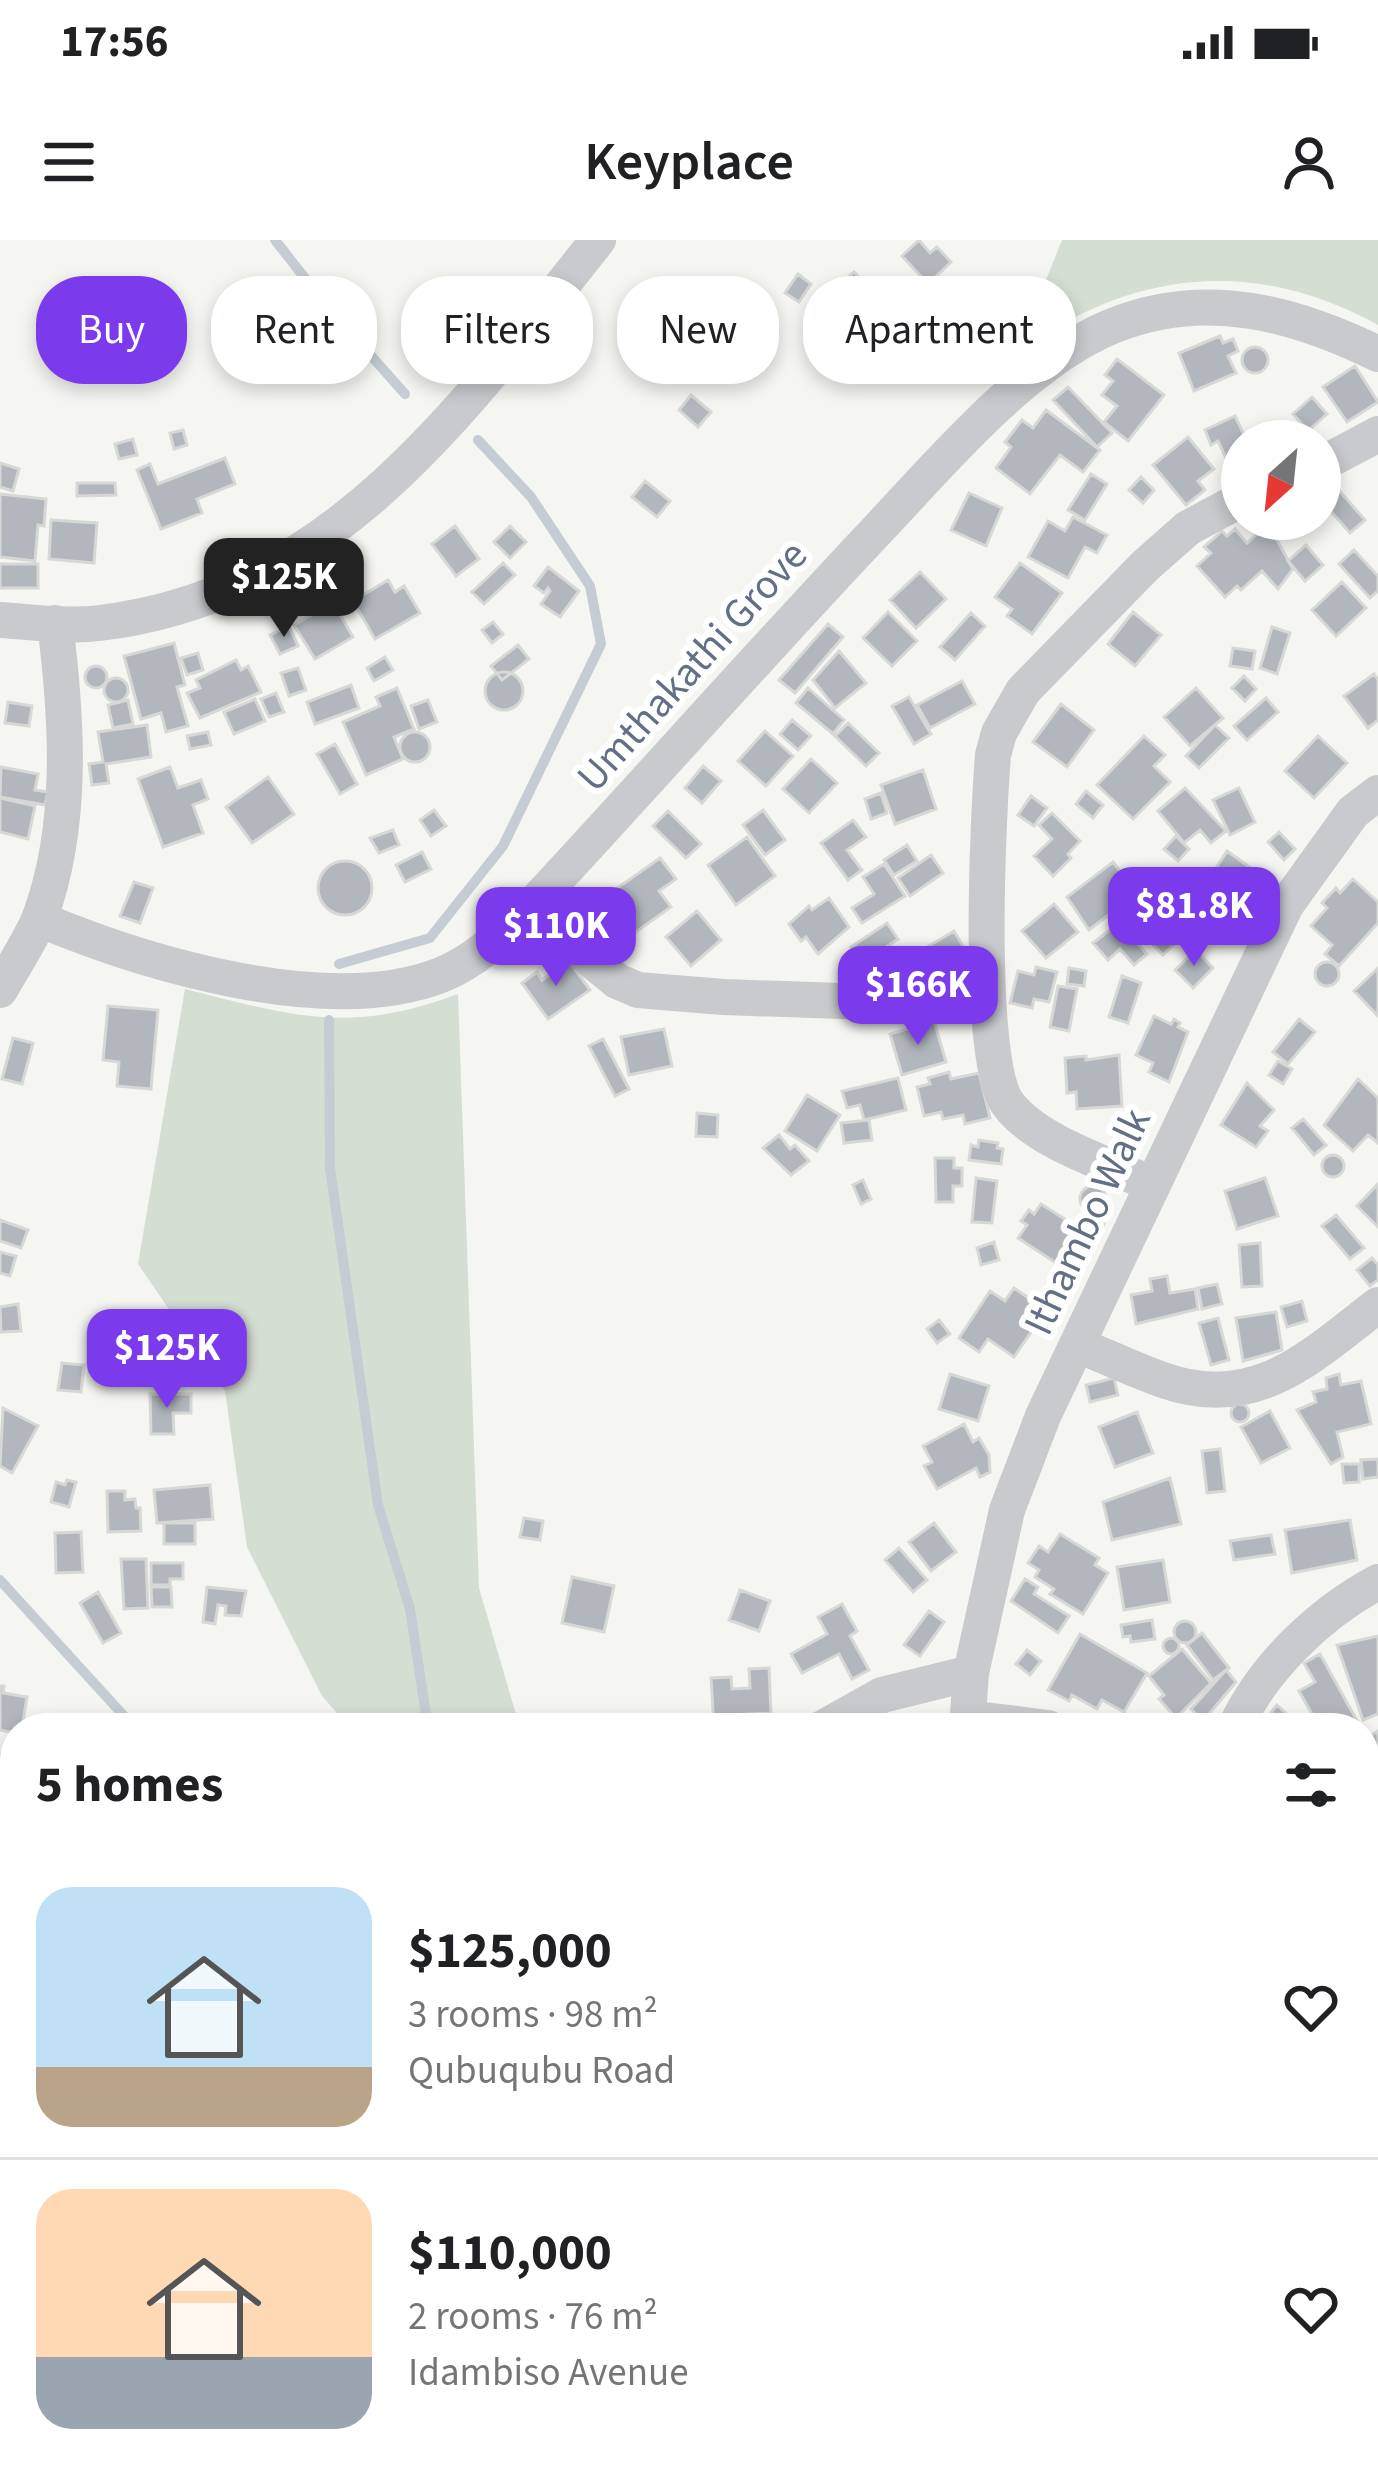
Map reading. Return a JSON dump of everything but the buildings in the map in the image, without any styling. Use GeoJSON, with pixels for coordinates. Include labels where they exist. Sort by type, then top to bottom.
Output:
{"type":"FeatureCollection","features":[{"type":"Feature","properties":{"kind":"street"},"geometry":{"type":"LineString","coordinates":[[0,620],[99,623],[188,605],[286,562],[368,503],[421,452],[588,245]]}},
{"type":"Feature","properties":{"kind":"street","name":"Umthakathi Grove"},"geometry":{"type":"LineString","coordinates":[[39,919],[122,951],[262,984],[337,992],[393,988],[441,975],[494,942],[530,909],[971,429],[1079,344],[1138,318],[1180,308],[1220,306],[1308,322],[1378,354]]}},
{"type":"Feature","properties":{"kind":"street"},"geometry":{"type":"LineString","coordinates":[[1341,454],[1378,434]]}},
{"type":"Feature","properties":{"kind":"street"},"geometry":{"type":"LineString","coordinates":[[1153,1185],[1042,1133],[1009,1106],[994,1075],[988,1006],[993,755],[1023,692],[1166,546],[1221,510]]}},
{"type":"Feature","properties":{"kind":"street"},"geometry":{"type":"LineString","coordinates":[[0,990],[39,919],[58,842],[65,791],[62,679],[55,623]]}},
{"type":"Feature","properties":{"kind":"street","name":"Ithambo Walk"},"geometry":{"type":"LineString","coordinates":[[969,1713],[971,1672],[1007,1510],[1043,1416],[1286,905],[1353,812],[1378,794]]}},
{"type":"Feature","properties":{"kind":"street"},"geometry":{"type":"LineString","coordinates":[[530,909],[617,981],[638,990],[988,1006]]}},
{"type":"Feature","properties":{"kind":"street"},"geometry":{"type":"LineString","coordinates":[[1077,1345],[1168,1382],[1234,1390],[1279,1377],[1378,1306]]}},
{"type":"Feature","properties":{"kind":"street"},"geometry":{"type":"LineString","coordinates":[[1245,1713],[1286,1654],[1343,1601],[1378,1582]]}},
{"type":"Feature","properties":{"kind":"street"},"geometry":{"type":"LineString","coordinates":[[850,1713],[882,1695],[971,1672]]}},
{"type":"Feature","properties":{"kind":"shaded area"},"geometry":{"type":"Polygon","coordinates":[[[1062,240],[1378,240],[1378,325],[1334,304],[1248,282],[1161,287],[1076,317],[1076,276],[1048,276],[1062,240]]]}},
{"type":"Feature","properties":{"kind":"shaded area"},"geometry":{"type":"Polygon","coordinates":[[[185,989],[290,1013],[352,1018],[419,1007],[458,994],[479,1588],[516,1713],[337,1713],[322,1696],[247,1547],[225,1391],[138,1264],[185,989]]]}},
{"type":"Feature","properties":{"kind":"waterway"},"geometry":{"type":"LineString","coordinates":[[275,240],[405,394]]}},
{"type":"Feature","properties":{"kind":"waterway"},"geometry":{"type":"LineString","coordinates":[[339,964],[430,938],[503,846],[601,644],[590,586],[531,497],[478,440]]}},
{"type":"Feature","properties":{"kind":"waterway"},"geometry":{"type":"LineString","coordinates":[[329,1020],[330,1168],[378,1505],[410,1609],[426,1713]]}},
{"type":"Feature","properties":{"kind":"waterway"},"geometry":{"type":"LineString","coordinates":[[0,1580],[121,1713]]}}]}
